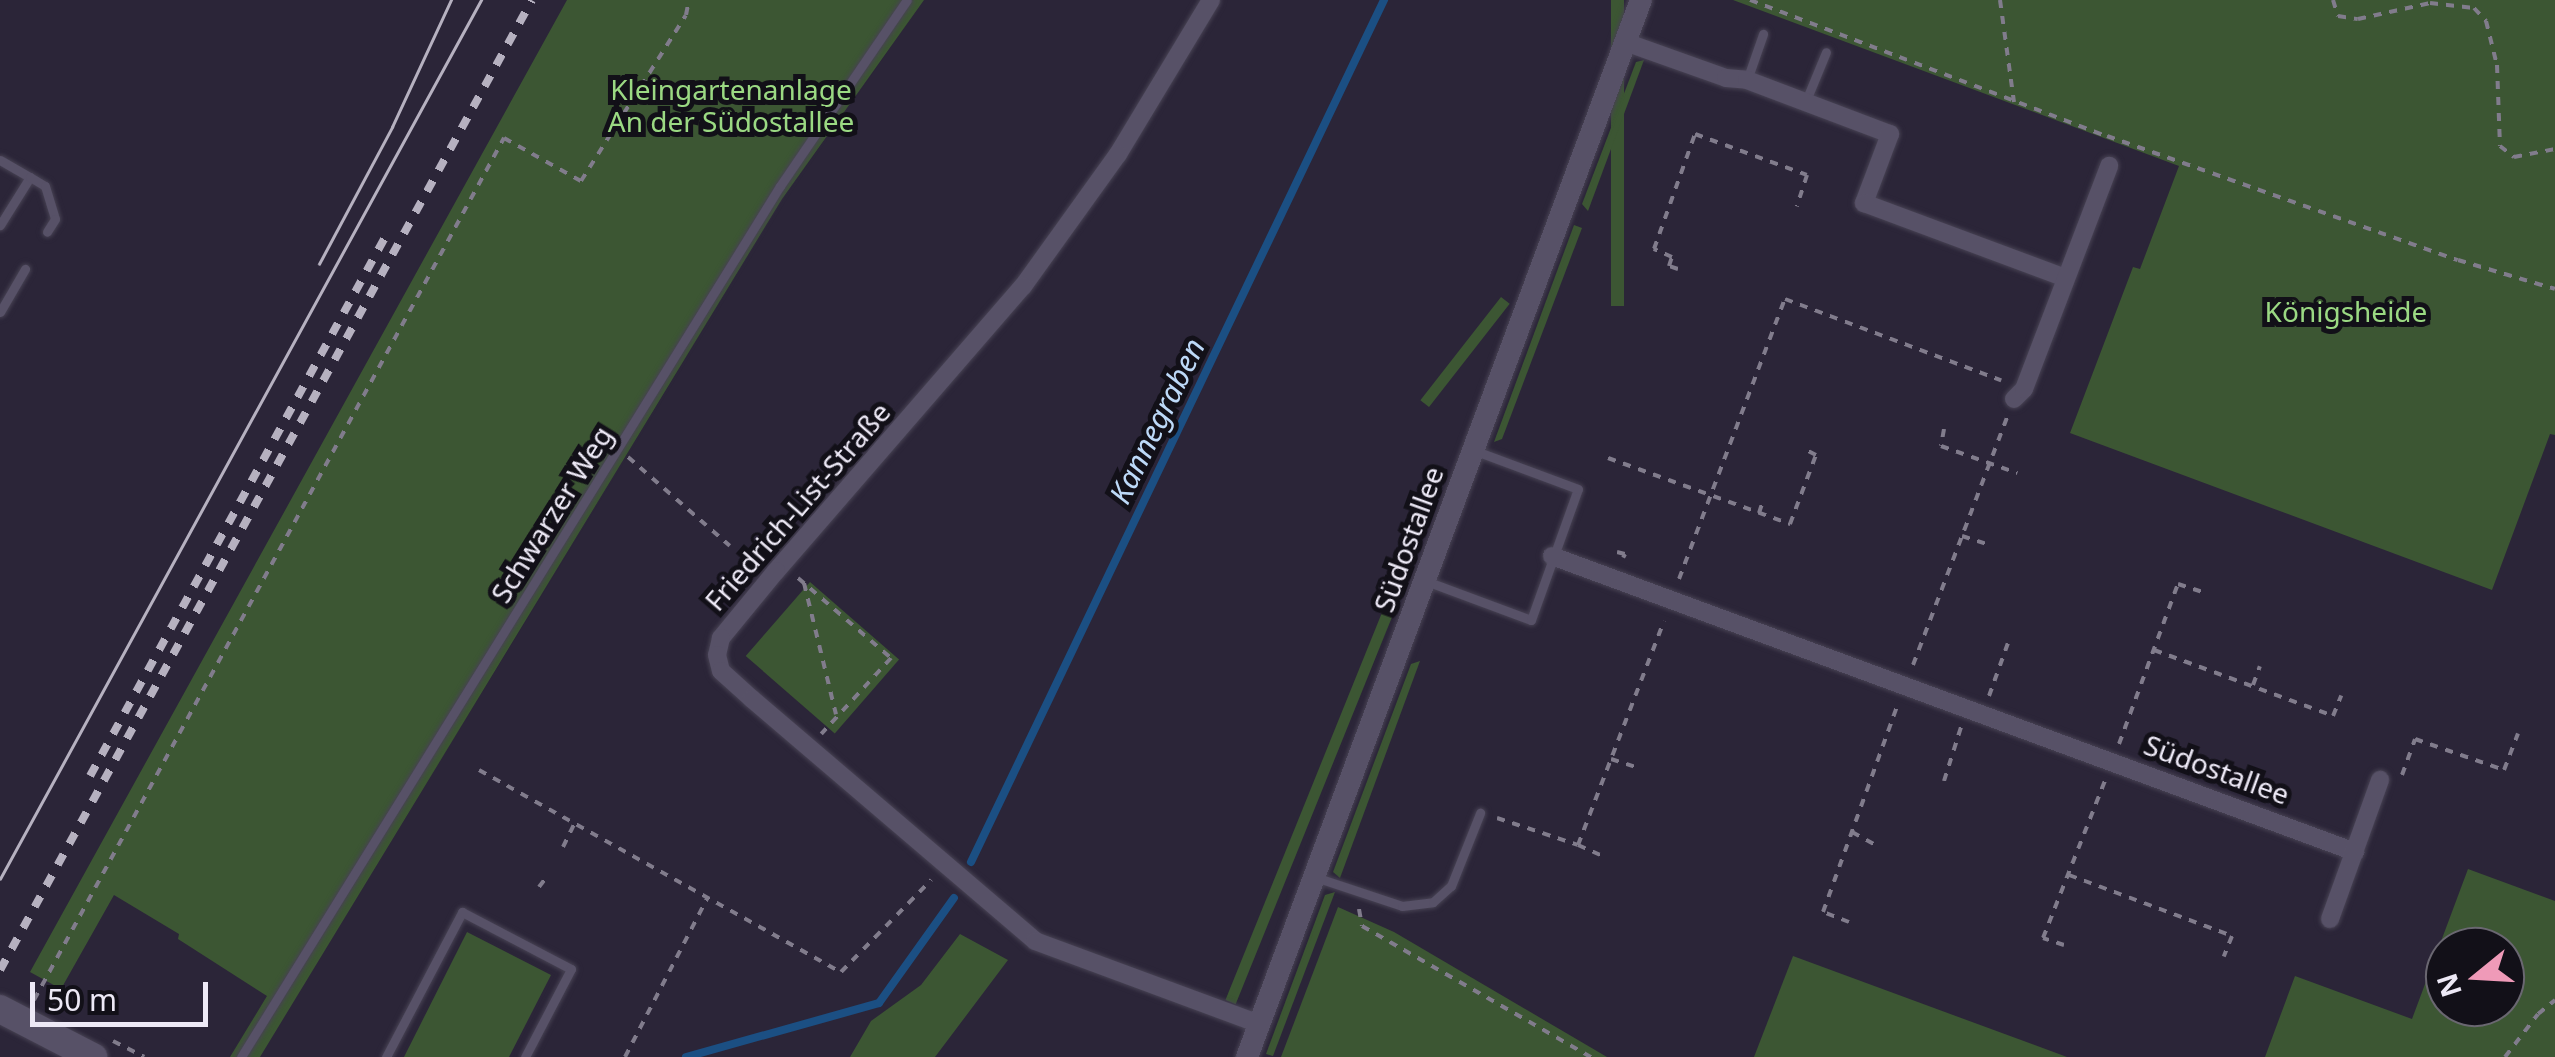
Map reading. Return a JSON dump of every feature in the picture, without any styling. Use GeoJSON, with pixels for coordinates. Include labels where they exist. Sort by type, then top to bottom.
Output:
{"type":"FeatureCollection","features":[{"type":"Feature","properties":{"kind":"main road"},"geometry":{"type":"LineString","coordinates":[[0,1009],[93,1057]]}},
{"type":"Feature","properties":{"kind":"street","name":"Friedrich-List-Straße"},"geometry":{"type":"LineString","coordinates":[[1211,0],[1118,154],[1023,286],[721,638],[717,655],[722,671],[1035,941],[1259,1024]]}},
{"type":"Feature","properties":{"kind":"street","name":"Südostallee"},"geometry":{"type":"LineString","coordinates":[[1247,1057],[1641,0]]}},
{"type":"Feature","properties":{"kind":"street"},"geometry":{"type":"LineString","coordinates":[[1626,42],[1726,78],[1747,80],[1890,134],[1864,203],[2066,278]]}},
{"type":"Feature","properties":{"kind":"street"},"geometry":{"type":"LineString","coordinates":[[2019,394],[2109,166]]}},
{"type":"Feature","properties":{"kind":"street","name":"Südostallee"},"geometry":{"type":"LineString","coordinates":[[1552,556],[2354,852]]}},
{"type":"Feature","properties":{"kind":"street"},"geometry":{"type":"LineString","coordinates":[[2330,919],[2354,852],[2388,785]]}},
{"type":"Feature","properties":{"kind":"lane","name":"Schwarzer Weg"},"geometry":{"type":"LineString","coordinates":[[241,1057],[780,186],[906,0]]}},
{"type":"Feature","properties":{"kind":"lane"},"geometry":{"type":"LineString","coordinates":[[1747,80],[1763,34]]}},
{"type":"Feature","properties":{"kind":"lane"},"geometry":{"type":"LineString","coordinates":[[1805,103],[1826,52]]}},
{"type":"Feature","properties":{"kind":"lane"},"geometry":{"type":"LineString","coordinates":[[0,160],[45,186],[55,219],[48,232]]}},
{"type":"Feature","properties":{"kind":"lane"},"geometry":{"type":"LineString","coordinates":[[0,224],[30,177]]}},
{"type":"Feature","properties":{"kind":"lane"},"geometry":{"type":"LineString","coordinates":[[0,312],[25,269]]}},
{"type":"Feature","properties":{"kind":"lane"},"geometry":{"type":"LineString","coordinates":[[1425,580],[1530,620],[1578,489],[1473,450]]}},
{"type":"Feature","properties":{"kind":"lane"},"geometry":{"type":"LineString","coordinates":[[1314,876],[1402,906],[1433,902],[1451,886],[1480,813]]}},
{"type":"Feature","properties":{"kind":"lane"},"geometry":{"type":"LineString","coordinates":[[386,1057],[462,912],[571,969],[525,1057]]}},
{"type":"Feature","properties":{"kind":"path"},"geometry":{"type":"LineString","coordinates":[[34,1000],[504,138],[580,180],[686,15],[689,0]]}},
{"type":"Feature","properties":{"kind":"path"},"geometry":{"type":"LineString","coordinates":[[1750,0],[2014,102],[2458,260],[2555,289]]}},
{"type":"Feature","properties":{"kind":"path"},"geometry":{"type":"LineString","coordinates":[[2000,0],[2014,102]]}},
{"type":"Feature","properties":{"kind":"path"},"geometry":{"type":"LineString","coordinates":[[2333,0],[2338,16],[2358,20],[2430,3],[2474,8],[2486,21],[2496,66],[2500,146],[2514,157],[2555,149]]}},
{"type":"Feature","properties":{"kind":"path"},"geometry":{"type":"LineString","coordinates":[[1678,269],[1669,266],[1672,257],[1654,249],[1695,134],[1806,175],[1797,206]]}},
{"type":"Feature","properties":{"kind":"path"},"geometry":{"type":"LineString","coordinates":[[1578,845],[1785,299],[2019,394]]}},
{"type":"Feature","properties":{"kind":"path"},"geometry":{"type":"LineString","coordinates":[[1944,429],[1941,446],[2017,473]]}},
{"type":"Feature","properties":{"kind":"path"},"geometry":{"type":"LineString","coordinates":[[618,449],[730,546]]}},
{"type":"Feature","properties":{"kind":"path"},"geometry":{"type":"LineString","coordinates":[[1608,458],[1790,524],[1816,455],[1806,450]]}},
{"type":"Feature","properties":{"kind":"path"},"geometry":{"type":"LineString","coordinates":[[1758,514],[1762,501]]}},
{"type":"Feature","properties":{"kind":"path"},"geometry":{"type":"LineString","coordinates":[[1962,536],[1990,545]]}},
{"type":"Feature","properties":{"kind":"path"},"geometry":{"type":"LineString","coordinates":[[783,564],[891,658],[808,748]]}},
{"type":"Feature","properties":{"kind":"path"},"geometry":{"type":"LineString","coordinates":[[804,583],[836,717]]}},
{"type":"Feature","properties":{"kind":"path"},"geometry":{"type":"LineString","coordinates":[[1944,781],[2008,644]]}},
{"type":"Feature","properties":{"kind":"path"},"geometry":{"type":"LineString","coordinates":[[2154,650],[2333,716],[2340,696]]}},
{"type":"Feature","properties":{"kind":"path"},"geometry":{"type":"LineString","coordinates":[[2252,686],[2260,666]]}},
{"type":"Feature","properties":{"kind":"path"},"geometry":{"type":"LineString","coordinates":[[2388,785],[2416,739],[2504,770],[2518,734]]}},
{"type":"Feature","properties":{"kind":"path"},"geometry":{"type":"LineString","coordinates":[[1611,759],[1638,768]]}},
{"type":"Feature","properties":{"kind":"path"},"geometry":{"type":"LineString","coordinates":[[479,770],[840,972],[945,866]]}},
{"type":"Feature","properties":{"kind":"path"},"geometry":{"type":"LineString","coordinates":[[1480,813],[1578,845],[1605,858]]}},
{"type":"Feature","properties":{"kind":"path"},"geometry":{"type":"LineString","coordinates":[[563,846],[575,822]]}},
{"type":"Feature","properties":{"kind":"path"},"geometry":{"type":"LineString","coordinates":[[1852,832],[1877,846]]}},
{"type":"Feature","properties":{"kind":"path"},"geometry":{"type":"LineString","coordinates":[[2069,875],[2232,936],[2224,956]]}},
{"type":"Feature","properties":{"kind":"path"},"geometry":{"type":"LineString","coordinates":[[539,888],[545,879]]}},
{"type":"Feature","properties":{"kind":"path"},"geometry":{"type":"LineString","coordinates":[[1365,896],[1358,912],[1362,926],[1591,1057]]}},
{"type":"Feature","properties":{"kind":"path"},"geometry":{"type":"LineString","coordinates":[[625,1057],[708,897]]}},
{"type":"Feature","properties":{"kind":"path"},"geometry":{"type":"LineString","coordinates":[[2504,1057],[2538,1014],[2555,1000]]}},
{"type":"Feature","properties":{"kind":"green space","name":"Kleingartenanlage An der Südostallee"},"geometry":{"type":"Polygon","coordinates":[[[567,0],[924,0],[782,199],[260,1057],[230,1057],[267,996],[178,939],[179,934],[114,895],[61,989],[30,972],[567,0]]]}},
{"type":"Feature","properties":{"kind":"green space"},"geometry":{"type":"Polygon","coordinates":[[[1611,0],[1624,0],[1624,306],[1611,306],[1611,0]]]}},
{"type":"Feature","properties":{"kind":"green space","name":"Königsheide"},"geometry":{"type":"Polygon","coordinates":[[[1733,0],[2555,0],[2555,435],[2550,434],[2492,590],[2070,433],[2133,267],[2140,269],[2179,166],[1733,0]]]}},
{"type":"Feature","properties":{"kind":"green space"},"geometry":{"type":"Polygon","coordinates":[[[1644,60],[1588,211],[1582,204],[1636,62],[1644,60]]]}},
{"type":"Feature","properties":{"kind":"green space"},"geometry":{"type":"Polygon","coordinates":[[[1574,225],[1582,228],[1502,439],[1494,442],[1574,225]]]}},
{"type":"Feature","properties":{"kind":"green space"},"geometry":{"type":"Polygon","coordinates":[[[1501,297],[1510,304],[1429,407],[1420,400],[1501,297]]]}},
{"type":"Feature","properties":{"kind":"green space"},"geometry":{"type":"Polygon","coordinates":[[[1400,568],[1410,572],[1236,1004],[1225,1000],[1400,568]]]}},
{"type":"Feature","properties":{"kind":"green space"},"geometry":{"type":"Polygon","coordinates":[[[810,582],[899,659],[835,733],[746,656],[810,582]]]}},
{"type":"Feature","properties":{"kind":"green space"},"geometry":{"type":"Polygon","coordinates":[[[1420,661],[1340,878],[1333,872],[1411,664],[1420,661]]]}},
{"type":"Feature","properties":{"kind":"green space"},"geometry":{"type":"Polygon","coordinates":[[[2468,869],[2555,901],[2555,1057],[2265,1057],[2295,976],[2412,1019],[2425,984],[2425,1027],[2525,1027],[2525,927],[2446,927],[2468,869]]]}},
{"type":"Feature","properties":{"kind":"green space"},"geometry":{"type":"Polygon","coordinates":[[[1335,892],[1273,1056],[1266,1054],[1325,895],[1335,892]]]}},
{"type":"Feature","properties":{"kind":"green space"},"geometry":{"type":"Polygon","coordinates":[[[1338,907],[1394,932],[1607,1057],[1281,1057],[1338,907]]]}},
{"type":"Feature","properties":{"kind":"green space"},"geometry":{"type":"Polygon","coordinates":[[[467,932],[551,975],[509,1057],[404,1057],[467,932]]]}},
{"type":"Feature","properties":{"kind":"green space"},"geometry":{"type":"Polygon","coordinates":[[[960,934],[1008,960],[935,1057],[850,1057],[871,1021],[921,985],[960,934]]]}},
{"type":"Feature","properties":{"kind":"green space"},"geometry":{"type":"Polygon","coordinates":[[[1793,956],[2067,1057],[1754,1057],[1793,956]]]}},
{"type":"Feature","properties":{"kind":"waterway","name":"Kannegraben"},"geometry":{"type":"LineString","coordinates":[[971,862],[1384,0]]}},
{"type":"Feature","properties":{"kind":"waterway","name":"Kannegraben"},"geometry":{"type":"LineString","coordinates":[[686,1057],[879,1003],[954,898]]}},
{"type":"Feature","properties":{"kind":"tram line"},"geometry":{"type":"LineString","coordinates":[[319,264],[392,127],[451,0]]}},
{"type":"Feature","properties":{"kind":"tram line"},"geometry":{"type":"LineString","coordinates":[[0,879],[481,0]]}},
{"type":"Feature","properties":{"kind":"railway"},"geometry":{"type":"LineString","coordinates":[[0,970],[532,0]]}},
{"type":"Feature","properties":{"kind":"railway"},"geometry":{"type":"LineString","coordinates":[[90,776],[388,232]]}}]}
